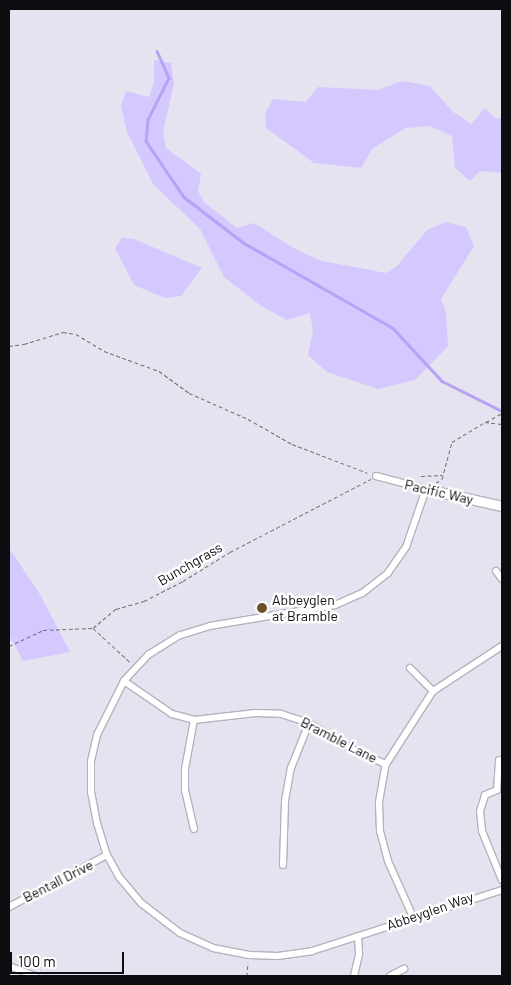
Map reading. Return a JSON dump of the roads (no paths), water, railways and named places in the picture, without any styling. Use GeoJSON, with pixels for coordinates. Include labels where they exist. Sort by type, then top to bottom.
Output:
{"type":"FeatureCollection","features":[{"type":"Feature","properties":{"kind":"street","name":"Pacific Way"},"geometry":{"type":"LineString","coordinates":[[376,476],[502,506]]}},
{"type":"Feature","properties":{"kind":"street","name":"Abbeyglen Way"},"geometry":{"type":"LineString","coordinates":[[426,489],[406,547],[388,573],[362,593],[335,604],[210,626],[180,635],[149,654],[124,681],[96,735],[91,761],[93,799],[107,855],[120,878],[141,903],[180,933],[213,948],[250,956],[278,956],[312,951],[412,917],[502,890]]}},
{"type":"Feature","properties":{"kind":"street"},"geometry":{"type":"LineString","coordinates":[[496,571],[502,578]]}},
{"type":"Feature","properties":{"kind":"street"},"geometry":{"type":"LineString","coordinates":[[412,917],[388,860],[380,830],[379,802],[386,764],[432,691],[502,646]]}},
{"type":"Feature","properties":{"kind":"street"},"geometry":{"type":"LineString","coordinates":[[410,668],[432,691]]}},
{"type":"Feature","properties":{"kind":"street","name":"Bramble Lane"},"geometry":{"type":"LineString","coordinates":[[124,681],[172,714],[194,720],[256,713],[281,714],[309,723],[354,750],[386,764]]}},
{"type":"Feature","properties":{"kind":"street"},"geometry":{"type":"LineString","coordinates":[[194,720],[185,769],[185,791],[194,829]]}},
{"type":"Feature","properties":{"kind":"street"},"geometry":{"type":"LineString","coordinates":[[284,865],[285,801],[291,768],[309,723]]}},
{"type":"Feature","properties":{"kind":"street"},"geometry":{"type":"LineString","coordinates":[[499,760],[500,790],[485,795],[480,811],[482,831],[502,880]]}},
{"type":"Feature","properties":{"kind":"street","name":"Bentall Drive"},"geometry":{"type":"LineString","coordinates":[[9,906],[107,855]]}},
{"type":"Feature","properties":{"kind":"street"},"geometry":{"type":"LineString","coordinates":[[354,976],[359,954],[358,936]]}},
{"type":"Feature","properties":{"kind":"street"},"geometry":{"type":"LineString","coordinates":[[9,966],[35,976]]}},
{"type":"Feature","properties":{"kind":"street"},"geometry":{"type":"LineString","coordinates":[[390,976],[404,969]]}},
{"type":"Feature","properties":{"kind":"waterway"},"geometry":{"type":"LineString","coordinates":[[157,51],[169,78],[148,120],[146,141],[184,197],[244,243],[393,328],[442,381],[502,411]]}},
{"type":"Feature","properties":{"kind":"place","name":"Abbeyglen at Bramble"},"geometry":{"type":"Point","coordinates":[262,608]}}]}
